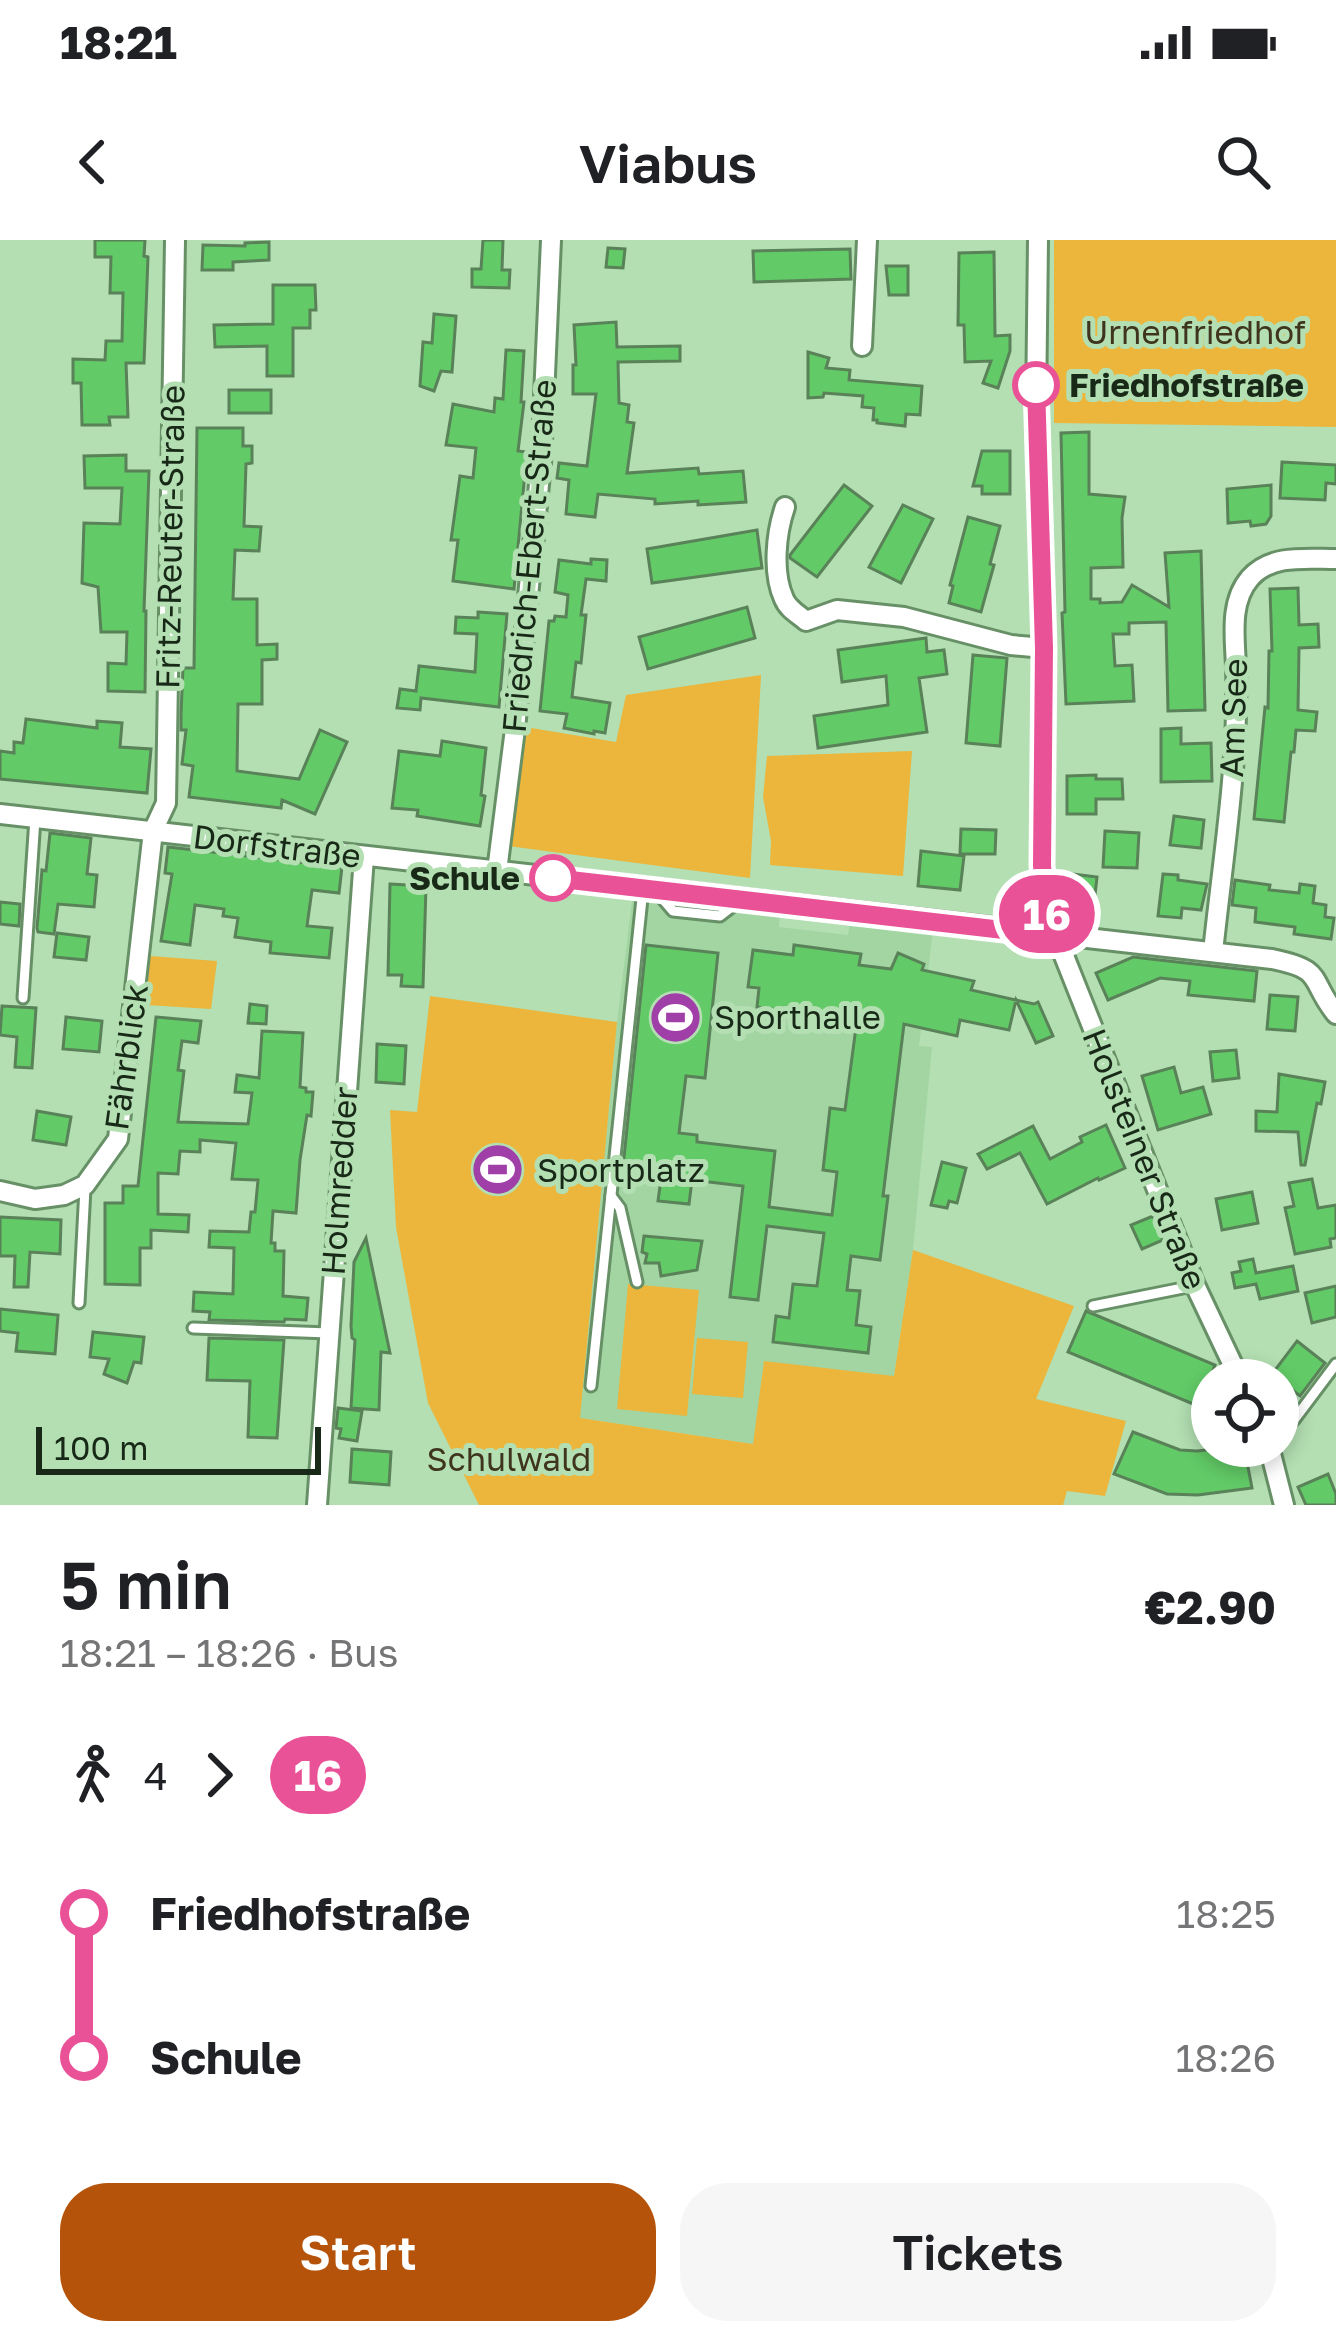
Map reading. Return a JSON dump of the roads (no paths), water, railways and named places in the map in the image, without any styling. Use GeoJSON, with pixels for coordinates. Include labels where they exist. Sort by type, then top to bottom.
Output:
{"type":"FeatureCollection","features":[{"type":"Feature","properties":{"kind":"street","name":"Fritz-Reuter-Straße"},"geometry":{"type":"LineString","coordinates":[[153,831],[166,803],[175,240]]}},
{"type":"Feature","properties":{"kind":"street","name":"Friedrich-Ebert-Straße"},"geometry":{"type":"LineString","coordinates":[[497,871],[541,464],[551,240]]}},
{"type":"Feature","properties":{"kind":"street"},"geometry":{"type":"LineString","coordinates":[[862,346],[867,240]]}},
{"type":"Feature","properties":{"kind":"street"},"geometry":{"type":"LineString","coordinates":[[1038,240],[1042,865],[1045,908],[1055,936]]}},
{"type":"Feature","properties":{"kind":"street"},"geometry":{"type":"LineString","coordinates":[[785,507],[776,555],[782,597],[806,621],[837,610],[904,617],[1011,646],[1044,648]]}},
{"type":"Feature","properties":{"kind":"street","name":"Am See"},"geometry":{"type":"LineString","coordinates":[[1213,952],[1238,713],[1235,630],[1241,590],[1265,565],[1289,559],[1336,559]]}},
{"type":"Feature","properties":{"kind":"street","name":"Dorfstraße"},"geometry":{"type":"LineString","coordinates":[[0,814],[1296,964],[1312,973],[1336,1014]]}},
{"type":"Feature","properties":{"kind":"street","name":"Fährblick"},"geometry":{"type":"LineString","coordinates":[[85,1184],[118,1139],[153,831]]}},
{"type":"Feature","properties":{"kind":"street","name":"Holmredder"},"geometry":{"type":"LineString","coordinates":[[317,1505],[364,857]]}},
{"type":"Feature","properties":{"kind":"street","name":"Holsteiner Straße"},"geometry":{"type":"LineString","coordinates":[[1055,936],[1195,1285],[1230,1359]]}},
{"type":"Feature","properties":{"kind":"street"},"geometry":{"type":"LineString","coordinates":[[0,1190],[35,1199],[64,1195],[85,1184]]}},
{"type":"Feature","properties":{"kind":"street"},"geometry":{"type":"LineString","coordinates":[[1274,1467],[1284,1505]]}},
{"type":"Feature","properties":{"kind":"lane"},"geometry":{"type":"LineString","coordinates":[[23,998],[34,818]]}},
{"type":"Feature","properties":{"kind":"lane"},"geometry":{"type":"LineString","coordinates":[[591,1386],[649,890]]}},
{"type":"Feature","properties":{"kind":"lane"},"geometry":{"type":"LineString","coordinates":[[79,1303],[85,1184]]}},
{"type":"Feature","properties":{"kind":"lane"},"geometry":{"type":"LineString","coordinates":[[611,1195],[620,1208],[637,1282]]}},
{"type":"Feature","properties":{"kind":"lane"},"geometry":{"type":"LineString","coordinates":[[1093,1306],[1195,1285]]}},
{"type":"Feature","properties":{"kind":"lane"},"geometry":{"type":"LineString","coordinates":[[193,1328],[329,1333]]}},
{"type":"Feature","properties":{"kind":"lane"},"geometry":{"type":"LineString","coordinates":[[1299,1413],[1336,1364]]}},
{"type":"Feature","properties":{"kind":"place","name":"Friedhofstraße"},"geometry":{"type":"Point","coordinates":[1036,385]}},
{"type":"Feature","properties":{"kind":"place","name":"Schule"},"geometry":{"type":"Point","coordinates":[553,878]}},
{"type":"Feature","properties":{"kind":"place","name":"Sporthalle"},"geometry":{"type":"Point","coordinates":[675,1017]}},
{"type":"Feature","properties":{"kind":"place","name":"Sportplatz"},"geometry":{"type":"Point","coordinates":[498,1170]}},
{"type":"Feature","properties":{"kind":"park label","name":"Urnenfriedhof"},"geometry":{"type":"Point","coordinates":[1195,332]}},
{"type":"Feature","properties":{"kind":"park label","name":"Schulwald"},"geometry":{"type":"Point","coordinates":[509,1459]}}]}
